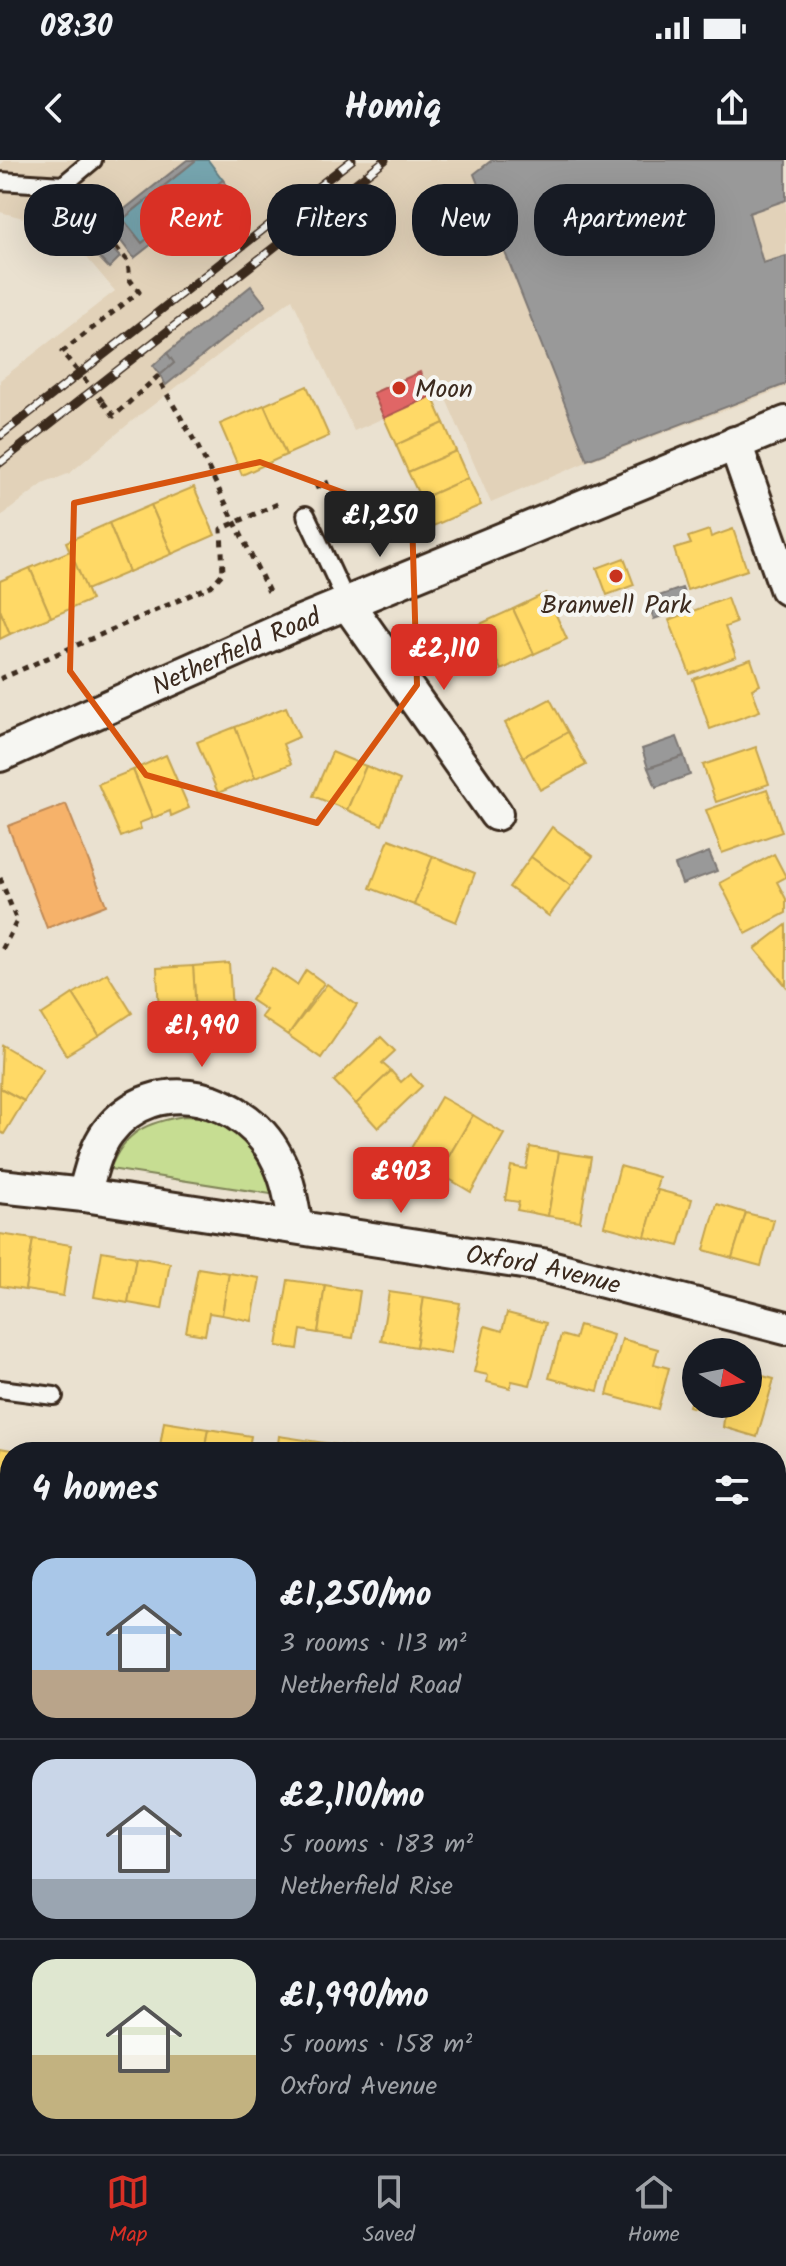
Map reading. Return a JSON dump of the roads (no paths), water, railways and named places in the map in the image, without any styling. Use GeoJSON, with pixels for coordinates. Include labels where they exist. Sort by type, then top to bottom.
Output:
{"type":"FeatureCollection","features":[{"type":"Feature","properties":{"kind":"street","name":"Netherfield Road"},"geometry":{"type":"LineString","coordinates":[[0,755],[286,628],[786,423]]}},
{"type":"Feature","properties":{"kind":"street"},"geometry":{"type":"LineString","coordinates":[[735,443],[780,550],[786,588]]}},
{"type":"Feature","properties":{"kind":"street"},"geometry":{"type":"LineString","coordinates":[[347,603],[496,814]]}},
{"type":"Feature","properties":{"kind":"street"},"geometry":{"type":"LineString","coordinates":[[84,1195],[101,1144],[117,1123],[138,1106],[152,1101],[182,1096],[199,1097],[214,1101],[243,1119],[269,1145],[285,1177],[296,1227]]}},
{"type":"Feature","properties":{"kind":"street","name":"Oxford Avenue"},"geometry":{"type":"LineString","coordinates":[[0,1186],[84,1195],[542,1265],[786,1328]]}},
{"type":"Feature","properties":{"kind":"lane"},"geometry":{"type":"LineString","coordinates":[[0,181],[63,185],[93,160]]}},
{"type":"Feature","properties":{"kind":"lane"},"geometry":{"type":"LineString","coordinates":[[306,515],[347,603]]}},
{"type":"Feature","properties":{"kind":"lane"},"geometry":{"type":"LineString","coordinates":[[0,1389],[54,1396]]}},
{"type":"Feature","properties":{"kind":"railway"},"geometry":{"type":"LineString","coordinates":[[0,436],[352,160]]}},
{"type":"Feature","properties":{"kind":"railway"},"geometry":{"type":"LineString","coordinates":[[0,463],[385,160]]}},
{"type":"Feature","properties":{"kind":"place","name":"Moon"},"geometry":{"type":"Point","coordinates":[399,388]}},
{"type":"Feature","properties":{"kind":"place","name":"Branwell Park"},"geometry":{"type":"Point","coordinates":[616,576]}}]}
